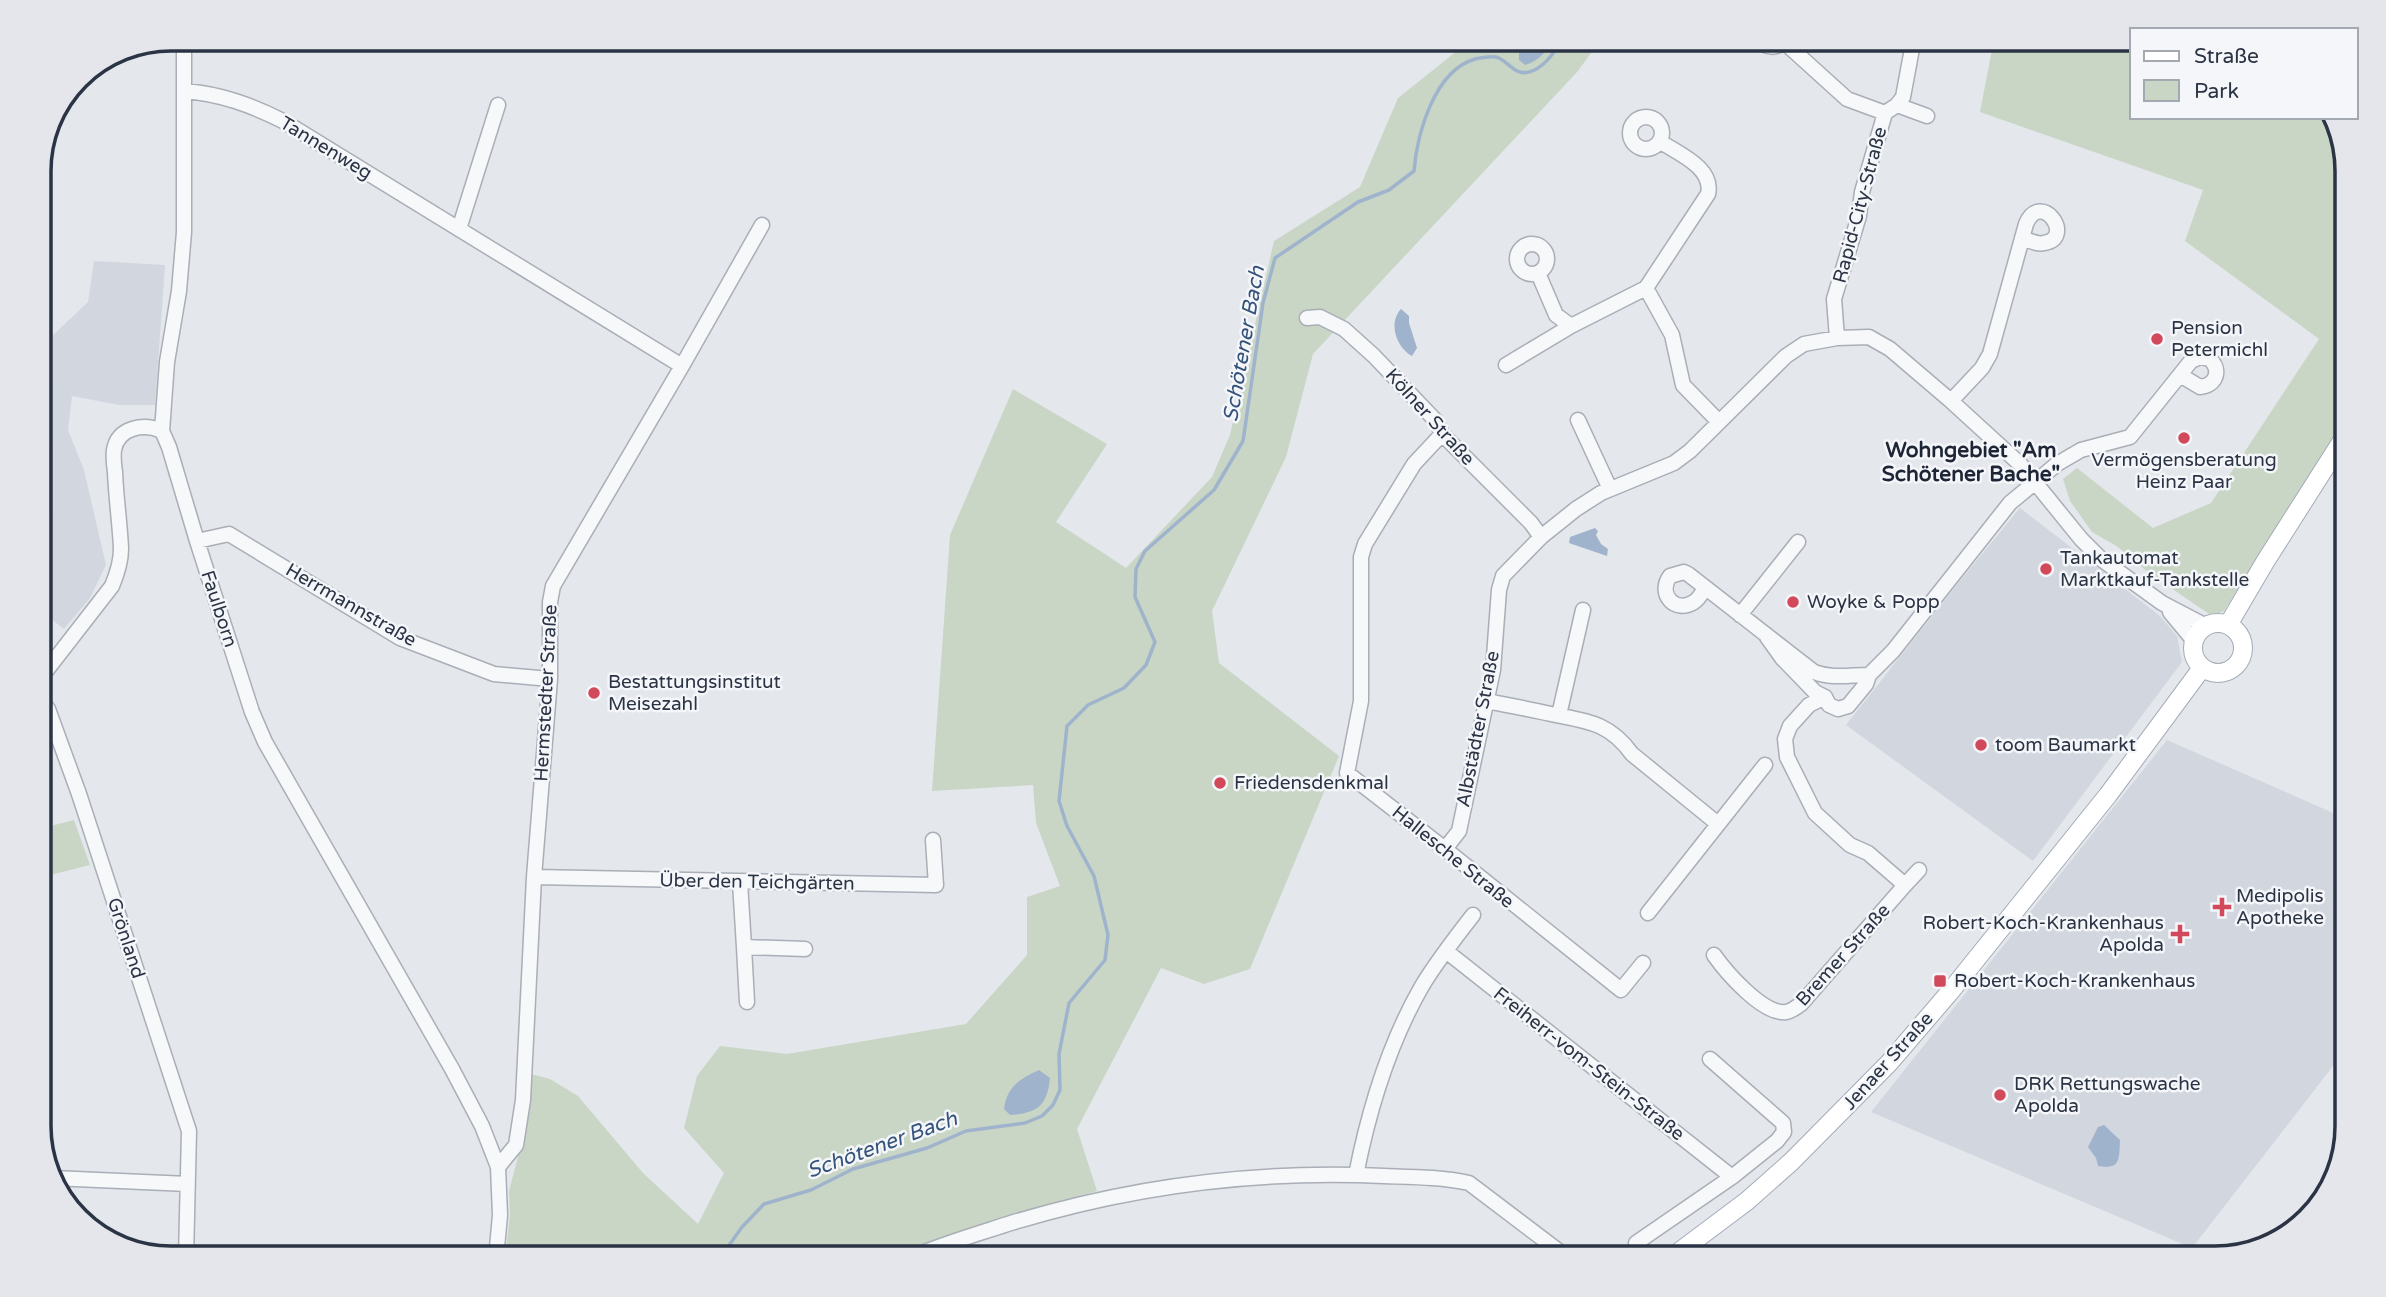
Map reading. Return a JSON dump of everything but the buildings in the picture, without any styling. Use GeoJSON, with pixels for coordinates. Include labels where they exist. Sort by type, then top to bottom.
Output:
{"type":"FeatureCollection","features":[{"type":"Feature","properties":{"kind":"main road"},"geometry":{"type":"LineString","coordinates":[[2228,625],[2335,452]]}},
{"type":"Feature","properties":{"kind":"main road"},"geometry":{"type":"LineString","coordinates":[[2214,623],[2228,625],[2242,640],[2241,660],[2227,672],[2214,673],[2202,668],[2194,654],[2194,641],[2200,631],[2214,623]]}},
{"type":"Feature","properties":{"kind":"main road","name":"Jenaer Straße"},"geometry":{"type":"LineString","coordinates":[[1687,1246],[1736,1210],[1791,1162],[1889,1063],[1949,993],[2108,795],[2202,668]]}},
{"type":"Feature","properties":{"kind":"street","name":"Faulborn"},"geometry":{"type":"LineString","coordinates":[[184,51],[184,232],[167,362],[162,431],[265,742],[445,1057],[482,1126],[498,1167]]}},
{"type":"Feature","properties":{"kind":"street"},"geometry":{"type":"LineString","coordinates":[[1797,51],[1847,99],[1927,116]]}},
{"type":"Feature","properties":{"kind":"street","name":"Rapid-City-Straße"},"geometry":{"type":"LineString","coordinates":[[1836,338],[1835,299],[1859,216],[1862,192],[1891,109],[1903,97],[1912,51]]}},
{"type":"Feature","properties":{"kind":"street","name":"Tannenweg"},"geometry":{"type":"LineString","coordinates":[[184,91],[247,103],[284,121],[682,366]]}},
{"type":"Feature","properties":{"kind":"street"},"geometry":{"type":"LineString","coordinates":[[459,229],[498,105]]}},
{"type":"Feature","properties":{"kind":"street"},"geometry":{"type":"LineString","coordinates":[[1506,365],[1570,327],[1646,288],[1708,194],[1710,184],[1704,172],[1661,142]]}},
{"type":"Feature","properties":{"kind":"street","name":"Hermstedter Straße"},"geometry":{"type":"LineString","coordinates":[[498,1167],[516,1145],[523,1100],[534,877],[550,679],[550,602],[553,586],[762,225]]}},
{"type":"Feature","properties":{"kind":"street"},"geometry":{"type":"LineString","coordinates":[[1951,401],[1982,368],[1990,354],[2022,238]]}},
{"type":"Feature","properties":{"kind":"street"},"geometry":{"type":"LineString","coordinates":[[1538,273],[1556,315],[1570,327]]}},
{"type":"Feature","properties":{"kind":"street"},"geometry":{"type":"LineString","coordinates":[[1646,288],[1672,335],[1684,385],[1719,422]]}},
{"type":"Feature","properties":{"kind":"street","name":"Kölner Straße"},"geometry":{"type":"LineString","coordinates":[[1307,318],[1320,317],[1344,329],[1374,356],[1436,421],[1442,434],[1531,523],[1541,537]]}},
{"type":"Feature","properties":{"kind":"street","name":"Albstädter Straße"},"geometry":{"type":"LineString","coordinates":[[1446,849],[1459,831],[1493,670],[1499,590],[1503,576],[1541,537],[1576,509],[1610,489],[1674,463],[1690,451],[1786,356],[1804,344],[1836,338],[1869,337],[1890,349],[2021,465],[2081,539],[2101,559],[2162,603],[2206,626]]}},
{"type":"Feature","properties":{"kind":"street"},"geometry":{"type":"LineString","coordinates":[[1767,637],[1782,658],[1815,692],[1834,708],[1844,708],[1854,699],[1866,684],[1869,675],[1893,650],[2010,503],[2057,464],[2081,450],[2130,437],[2180,375]]}},
{"type":"Feature","properties":{"kind":"street"},"geometry":{"type":"LineString","coordinates":[[1578,420],[1610,489]]}},
{"type":"Feature","properties":{"kind":"street"},"geometry":{"type":"LineString","coordinates":[[51,665],[112,586],[118,570],[121,551],[116,512],[114,450],[119,437],[141,426],[162,431]]}},
{"type":"Feature","properties":{"kind":"street","name":"Hallesche Straße"},"geometry":{"type":"LineString","coordinates":[[1442,434],[1414,464],[1365,544],[1361,557],[1361,701],[1347,773],[1621,990],[1643,963]]}},
{"type":"Feature","properties":{"kind":"street","name":"Herrmannstraße"},"geometry":{"type":"LineString","coordinates":[[197,541],[229,534],[400,638],[494,674],[550,679]]}},
{"type":"Feature","properties":{"kind":"street"},"geometry":{"type":"LineString","coordinates":[[1740,615],[1798,542]]}},
{"type":"Feature","properties":{"kind":"street"},"geometry":{"type":"LineString","coordinates":[[1705,588],[1814,672],[1830,678],[1848,674],[1869,675]]}},
{"type":"Feature","properties":{"kind":"street"},"geometry":{"type":"LineString","coordinates":[[2162,603],[2194,641]]}},
{"type":"Feature","properties":{"kind":"street"},"geometry":{"type":"LineString","coordinates":[[1559,715],[1583,610]]}},
{"type":"Feature","properties":{"kind":"street"},"geometry":{"type":"LineString","coordinates":[[1825,698],[1825,685],[1830,678]]}},
{"type":"Feature","properties":{"kind":"street","name":"Bremer Straße"},"geometry":{"type":"LineString","coordinates":[[1825,698],[1809,705],[1790,726],[1785,739],[1787,757],[1815,813],[1850,845],[1868,853],[1905,885]]}},
{"type":"Feature","properties":{"kind":"street"},"geometry":{"type":"LineString","coordinates":[[1486,701],[1583,718],[1604,728],[1718,824]]}},
{"type":"Feature","properties":{"kind":"street","name":"Grönland"},"geometry":{"type":"LineString","coordinates":[[51,717],[79,794],[189,1131],[186,1246]]}},
{"type":"Feature","properties":{"kind":"street"},"geometry":{"type":"LineString","coordinates":[[1648,913],[1765,765]]}},
{"type":"Feature","properties":{"kind":"street","name":"Über den Teichgärten"},"geometry":{"type":"LineString","coordinates":[[534,877],[936,885],[933,840]]}},
{"type":"Feature","properties":{"kind":"street","name":"Bremer Straße"},"geometry":{"type":"LineString","coordinates":[[1714,954],[1727,974],[1768,1007],[1777,1012],[1789,1012],[1801,1004],[1919,870]]}},
{"type":"Feature","properties":{"kind":"street"},"geometry":{"type":"LineString","coordinates":[[740,882],[747,1002]]}},
{"type":"Feature","properties":{"kind":"street"},"geometry":{"type":"LineString","coordinates":[[1356,1175],[1366,1122],[1398,1034],[1422,986],[1473,915]]}},
{"type":"Feature","properties":{"kind":"street"},"geometry":{"type":"LineString","coordinates":[[744,947],[805,949]]}},
{"type":"Feature","properties":{"kind":"street","name":"Freiherr-vom-Stein-Straße"},"geometry":{"type":"LineString","coordinates":[[1446,951],[1732,1177]]}},
{"type":"Feature","properties":{"kind":"street"},"geometry":{"type":"LineString","coordinates":[[1636,1242],[1732,1177],[1777,1141],[1784,1132],[1783,1123],[1710,1059]]}},
{"type":"Feature","properties":{"kind":"street"},"geometry":{"type":"LineString","coordinates":[[497,1246],[500,1215],[498,1167]]}},
{"type":"Feature","properties":{"kind":"street"},"geometry":{"type":"LineString","coordinates":[[943,1246],[1060,1208],[1168,1186],[1232,1178],[1356,1175],[1452,1179],[1469,1183],[1552,1246]]}},
{"type":"Feature","properties":{"kind":"street"},"geometry":{"type":"LineString","coordinates":[[62,1178],[188,1184]]}},
{"type":"Feature","properties":{"kind":"shaded area"},"geometry":{"type":"Polygon","coordinates":[[[94,261],[165,265],[155,405],[119,405],[72,396],[68,430],[84,470],[106,565],[90,598],[64,629],[51,619],[51,337],[88,302],[94,261]]]}},
{"type":"Feature","properties":{"kind":"shaded area"},"geometry":{"type":"Polygon","coordinates":[[[2020,508],[2160,616],[2177,636],[2182,662],[2033,861],[1846,725],[2020,508]]]}},
{"type":"Feature","properties":{"kind":"shaded area","name":"Robert-Koch-Krankenhaus Apolda"},"geometry":{"type":"Polygon","coordinates":[[[2167,740],[2335,814],[2335,1063],[2194,1246],[2187,1246],[1871,1112],[2167,740]]]}},
{"type":"Feature","properties":{"kind":"green space"},"geometry":{"type":"Polygon","coordinates":[[[1457,51],[1592,51],[1578,71],[1313,354],[1286,457],[1212,611],[1219,663],[1339,756],[1250,969],[1204,984],[1161,968],[1077,1129],[1097,1191],[977,1227],[927,1246],[506,1246],[510,1215],[509,1191],[520,1149],[531,1074],[550,1079],[578,1096],[643,1173],[698,1224],[724,1173],[684,1128],[697,1076],[720,1046],[787,1054],[966,1024],[1027,955],[1027,897],[1060,886],[1036,823],[1033,785],[932,791],[950,535],[1013,389],[1107,444],[1056,522],[1126,568],[1212,477],[1230,435],[1274,241],[1360,187],[1398,98],[1457,51]]]}},
{"type":"Feature","properties":{"kind":"green space"},"geometry":{"type":"Polygon","coordinates":[[[1992,51],[2130,51],[2130,119],[2324,119],[2335,162],[2335,434],[2224,611],[2212,616],[2149,573],[2118,547],[2092,532],[2070,501],[2063,479],[2077,468],[2153,528],[2211,503],[2319,339],[2185,241],[2203,190],[1980,112],[1992,51]]]}},
{"type":"Feature","properties":{"kind":"green space"},"geometry":{"type":"Polygon","coordinates":[[[74,820],[90,865],[51,875],[51,826],[74,820]]]}},
{"type":"Feature","properties":{"kind":"water"},"geometry":{"type":"Polygon","coordinates":[[[1519,51],[1545,51],[1525,65],[1519,60],[1519,51]]]}},
{"type":"Feature","properties":{"kind":"water"},"geometry":{"type":"Polygon","coordinates":[[[1401,309],[1409,316],[1417,348],[1412,356],[1402,347],[1396,334],[1395,321],[1401,309]]]}},
{"type":"Feature","properties":{"kind":"water"},"geometry":{"type":"Polygon","coordinates":[[[1595,528],[1601,544],[1608,549],[1607,556],[1569,543],[1570,537],[1595,528]]]}},
{"type":"Feature","properties":{"kind":"water"},"geometry":{"type":"Polygon","coordinates":[[[1039,1070],[1050,1078],[1043,1101],[1034,1110],[1010,1115],[1004,1109],[1011,1089],[1020,1080],[1039,1070]]]}},
{"type":"Feature","properties":{"kind":"water"},"geometry":{"type":"Polygon","coordinates":[[[2104,1125],[2120,1140],[2117,1162],[2106,1167],[2098,1166],[2088,1147],[2098,1127],[2104,1125]]]}},
{"type":"Feature","properties":{"kind":"waterway","name":"Schötener Bach"},"geometry":{"type":"LineString","coordinates":[[729,1246],[764,1204],[811,1190],[853,1169],[927,1148],[966,1131],[1025,1123],[1042,1116],[1053,1105],[1060,1090],[1059,1054],[1069,1003],[1105,960],[1108,935],[1094,876],[1067,826],[1059,801],[1067,726],[1088,705],[1124,688],[1146,665],[1155,642],[1135,597],[1136,569],[1145,551],[1214,490],[1243,441],[1263,303],[1275,258],[1358,202],[1389,190],[1414,171],[1419,140],[1430,106],[1438,90],[1461,66],[1475,59],[1494,57],[1524,73],[1540,67],[1554,51]]}},
{"type":"Feature","properties":{"kind":"place","name":"Pension Petermichl"},"geometry":{"type":"Point","coordinates":[2157,339]}},
{"type":"Feature","properties":{"kind":"place","name":"Vermögensberatung Heinz Paar"},"geometry":{"type":"Point","coordinates":[2184,438]}},
{"type":"Feature","properties":{"kind":"place","name":"Tankautomat Marktkauf-Tankstelle"},"geometry":{"type":"Point","coordinates":[2046,569]}},
{"type":"Feature","properties":{"kind":"place","name":"Woyke & Popp"},"geometry":{"type":"Point","coordinates":[1793,602]}},
{"type":"Feature","properties":{"kind":"place","name":"Bestattungsinstitut Meisezahl"},"geometry":{"type":"Point","coordinates":[594,693]}},
{"type":"Feature","properties":{"kind":"place","name":"toom Baumarkt"},"geometry":{"type":"Point","coordinates":[1981,745]}},
{"type":"Feature","properties":{"kind":"place","name":"Friedensdenkmal"},"geometry":{"type":"Point","coordinates":[1220,783]}},
{"type":"Feature","properties":{"kind":"place","name":"Medipolis Apotheke"},"geometry":{"type":"Point","coordinates":[2222,907]}},
{"type":"Feature","properties":{"kind":"place","name":"Robert-Koch-Krankenhaus Apolda"},"geometry":{"type":"Point","coordinates":[2180,934]}},
{"type":"Feature","properties":{"kind":"place","name":"Robert-Koch-Krankenhaus"},"geometry":{"type":"Point","coordinates":[1940,981]}},
{"type":"Feature","properties":{"kind":"place","name":"DRK Rettungswache Apolda"},"geometry":{"type":"Point","coordinates":[2000,1095]}},
{"type":"Feature","properties":{"kind":"district","name":"Wohngebiet \"Am Schötener Bache\""},"geometry":{"type":"Point","coordinates":[1971,462]}}]}
